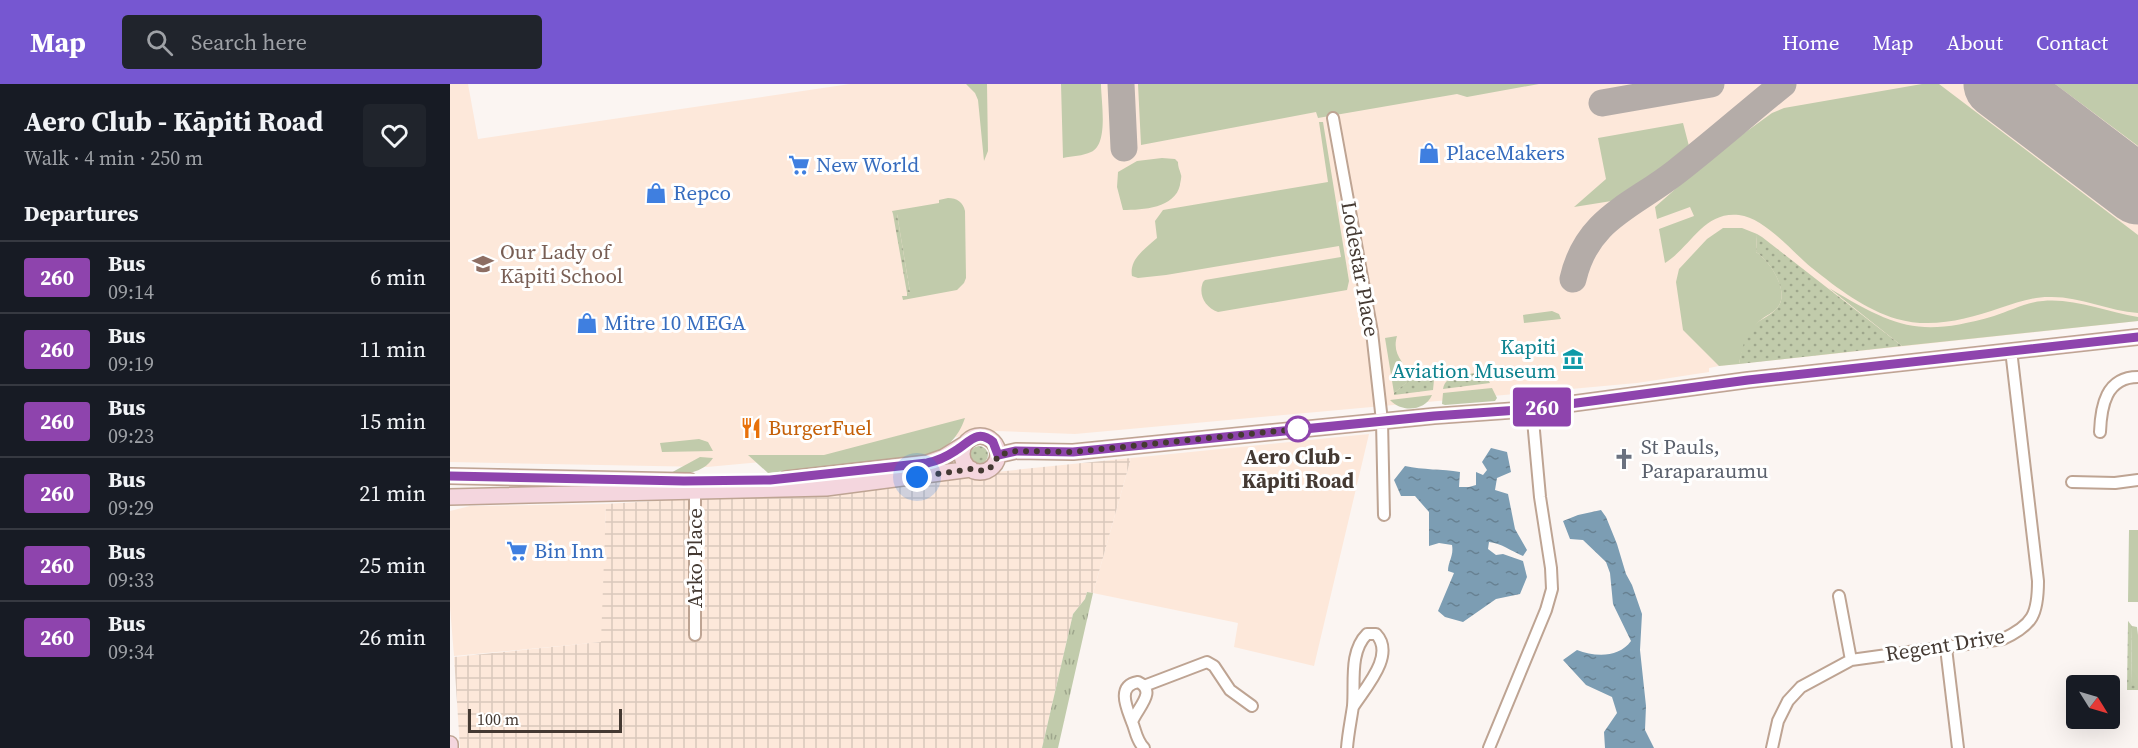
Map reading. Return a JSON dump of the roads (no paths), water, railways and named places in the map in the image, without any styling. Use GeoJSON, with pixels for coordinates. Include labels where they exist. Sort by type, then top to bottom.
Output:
{"type":"FeatureCollection","features":[{"type":"Feature","properties":{"kind":"main road"},"geometry":{"type":"LineString","coordinates":[[998,455],[1016,451],[1073,452],[1382,421],[1532,409],[1748,380],[2138,337]]}},
{"type":"Feature","properties":{"kind":"main road"},"geometry":{"type":"LineString","coordinates":[[450,476],[695,486],[826,488],[971,469],[978,472],[988,470],[996,462],[998,455],[993,442],[985,436],[972,438],[944,457],[927,463],[806,477],[695,486],[450,497]]}},
{"type":"Feature","properties":{"kind":"main road"},"geometry":{"type":"LineString","coordinates":[[965,444],[963,458],[971,469]]}},
{"type":"Feature","properties":{"kind":"main road"},"geometry":{"type":"LineString","coordinates":[[806,477],[826,488]]}},
{"type":"Feature","properties":{"kind":"street","name":"Lodestar Place"},"geometry":{"type":"LineString","coordinates":[[1333,118],[1366,293],[1382,421],[1384,515]]}},
{"type":"Feature","properties":{"kind":"street","name":"Regent Drive"},"geometry":{"type":"LineString","coordinates":[[1772,748],[1778,721],[1788,701],[1801,687],[1851,660],[2003,639],[2022,630],[2032,617],[2036,605],[2038,581],[2011,350]]}},
{"type":"Feature","properties":{"kind":"street"},"geometry":{"type":"LineString","coordinates":[[2100,432],[2101,408],[2107,394],[2118,382],[2138,377]]}},
{"type":"Feature","properties":{"kind":"street"},"geometry":{"type":"LineString","coordinates":[[1489,748],[1546,610],[1552,589],[1532,409]]}},
{"type":"Feature","properties":{"kind":"street"},"geometry":{"type":"LineString","coordinates":[[2072,482],[2115,483],[2138,480]]}},
{"type":"Feature","properties":{"kind":"street","name":"Arko Place"},"geometry":{"type":"LineString","coordinates":[[695,486],[695,635]]}},
{"type":"Feature","properties":{"kind":"street"},"geometry":{"type":"LineString","coordinates":[[1839,596],[1851,660]]}},
{"type":"Feature","properties":{"kind":"street"},"geometry":{"type":"LineString","coordinates":[[1347,748],[1353,707],[1356,656],[1360,641],[1367,634],[1376,634],[1383,643],[1383,658],[1353,707]]}},
{"type":"Feature","properties":{"kind":"street"},"geometry":{"type":"LineString","coordinates":[[1946,648],[1958,748]]}},
{"type":"Feature","properties":{"kind":"street"},"geometry":{"type":"LineString","coordinates":[[1144,686],[1207,662],[1214,666],[1230,690],[1252,706]]}},
{"type":"Feature","properties":{"kind":"street"},"geometry":{"type":"LineString","coordinates":[[1132,722],[1135,713],[1148,695],[1148,690],[1142,683],[1134,683],[1126,690],[1125,705],[1134,732],[1144,748]]}},
{"type":"Feature","properties":{"kind":"water"},"geometry":{"type":"Polygon","coordinates":[[[1491,448],[1507,452],[1511,472],[1497,478],[1495,490],[1508,494],[1515,529],[1527,550],[1523,556],[1489,542],[1488,549],[1496,555],[1503,554],[1523,561],[1527,577],[1520,594],[1496,599],[1463,622],[1445,617],[1438,611],[1454,573],[1448,571],[1452,545],[1439,543],[1429,546],[1429,512],[1415,496],[1401,496],[1394,480],[1405,466],[1460,472],[1459,487],[1476,485],[1476,472],[1483,475],[1487,470],[1482,462],[1491,448]]]}},
{"type":"Feature","properties":{"kind":"water"},"geometry":{"type":"Polygon","coordinates":[[[1601,510],[1617,544],[1642,614],[1640,650],[1646,706],[1645,730],[1654,748],[1605,748],[1604,732],[1617,713],[1612,697],[1586,685],[1563,660],[1577,650],[1599,655],[1613,653],[1626,647],[1631,641],[1613,604],[1610,573],[1606,562],[1583,540],[1570,539],[1563,521],[1601,510]]]}},
{"type":"Feature","properties":{"kind":"place","name":"PlaceMakers"},"geometry":{"type":"Point","coordinates":[1429,153]}},
{"type":"Feature","properties":{"kind":"place","name":"New World"},"geometry":{"type":"Point","coordinates":[799,165]}},
{"type":"Feature","properties":{"kind":"place","name":"Repco"},"geometry":{"type":"Point","coordinates":[656,193]}},
{"type":"Feature","properties":{"kind":"place","name":"Our Lady of Kāpiti School"},"geometry":{"type":"Point","coordinates":[483,264]}},
{"type":"Feature","properties":{"kind":"place","name":"Mitre 10 MEGA"},"geometry":{"type":"Point","coordinates":[587,323]}},
{"type":"Feature","properties":{"kind":"place","name":"Kapiti Aviation Museum"},"geometry":{"type":"Point","coordinates":[1573,359]}},
{"type":"Feature","properties":{"kind":"place","name":"BurgerFuel"},"geometry":{"type":"Point","coordinates":[751,428]}},
{"type":"Feature","properties":{"kind":"place","name":"Aero Club - Kāpiti Road"},"geometry":{"type":"Point","coordinates":[1298,429]}},
{"type":"Feature","properties":{"kind":"place","name":"St Pauls, Paraparaumu"},"geometry":{"type":"Point","coordinates":[1624,459]}},
{"type":"Feature","properties":{"kind":"place","name":"Bin Inn"},"geometry":{"type":"Point","coordinates":[517,551]}}]}
